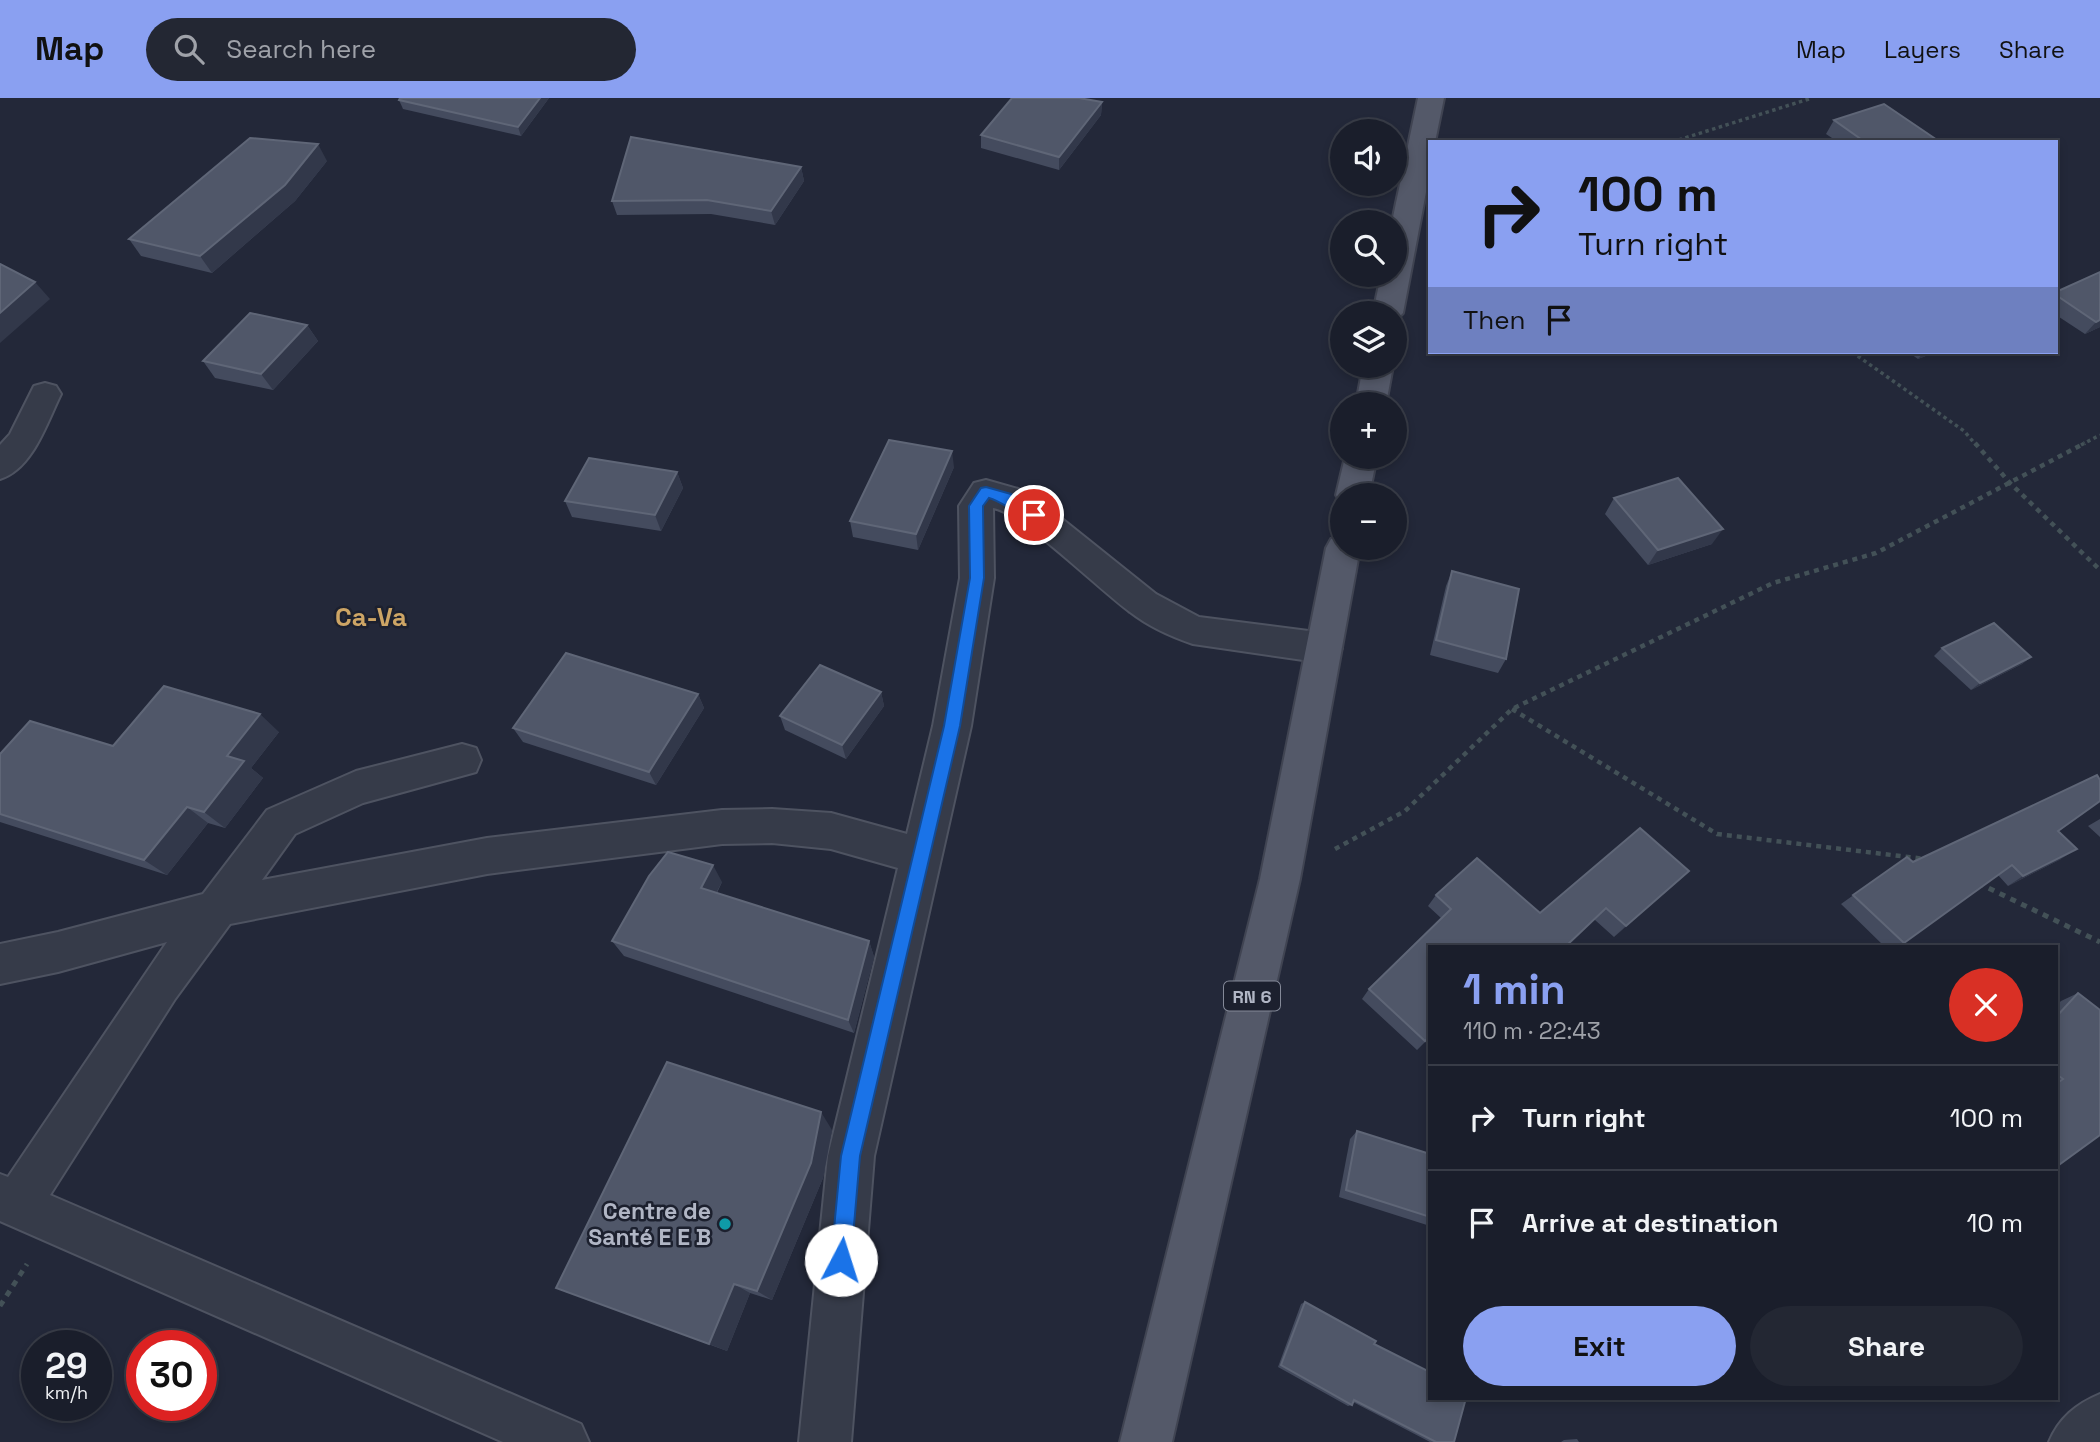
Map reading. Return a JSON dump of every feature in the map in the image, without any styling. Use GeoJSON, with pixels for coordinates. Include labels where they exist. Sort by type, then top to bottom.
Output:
{"type":"FeatureCollection","features":[{"type":"Feature","properties":{"kind":"main road"},"geometry":{"type":"LineString","coordinates":[[1390,301],[1431,98]]}},
{"type":"Feature","properties":{"kind":"main road","name":"RN 6"},"geometry":{"type":"LineString","coordinates":[[1146,1442],[1280,879],[1341,560]]}},
{"type":"Feature","properties":{"kind":"street"},"geometry":{"type":"LineString","coordinates":[[0,467],[23,440],[45,394]]}},
{"type":"Feature","properties":{"kind":"street"},"geometry":{"type":"LineString","coordinates":[[825,1442],[851,1156],[952,726],[977,578],[976,506],[986,492],[1006,498],[1034,515],[1144,604],[1193,630],[1324,648]]}},
{"type":"Feature","properties":{"kind":"street"},"geometry":{"type":"LineString","coordinates":[[462,760],[356,788],[281,822],[213,910],[9,1200],[563,1442]]}},
{"type":"Feature","properties":{"kind":"street"},"geometry":{"type":"LineString","coordinates":[[0,964],[58,952],[213,910],[486,856],[722,827],[772,826],[831,831],[920,856]]}},
{"type":"Feature","properties":{"kind":"street"},"geometry":{"type":"LineString","coordinates":[[2075,1442],[2100,1420]]}},
{"type":"Feature","properties":{"kind":"path"},"geometry":{"type":"LineString","coordinates":[[1678,140],[1812,98]]}},
{"type":"Feature","properties":{"kind":"path"},"geometry":{"type":"LineString","coordinates":[[1855,354],[1964,431],[2010,484],[2100,570]]}},
{"type":"Feature","properties":{"kind":"path"},"geometry":{"type":"LineString","coordinates":[[1280,879],[1405,811],[1511,709],[1773,583],[1876,552],[2100,435]]}},
{"type":"Feature","properties":{"kind":"path"},"geometry":{"type":"LineString","coordinates":[[1511,709],[1717,834],[1924,858],[1937,864]]}},
{"type":"Feature","properties":{"kind":"path"},"geometry":{"type":"LineString","coordinates":[[1974,882],[2100,942]]}},
{"type":"Feature","properties":{"kind":"building"},"geometry":{"type":"Polygon","coordinates":[[[540,98],[518,127],[399,100],[540,98]]]}},
{"type":"Feature","properties":{"kind":"building"},"geometry":{"type":"Polygon","coordinates":[[[1012,98],[1079,98],[1102,102],[1059,157],[981,135],[1012,98]]]}},
{"type":"Feature","properties":{"kind":"building"},"geometry":{"type":"Polygon","coordinates":[[[1884,104],[1937,140],[1862,140],[1834,120],[1884,104]]]}},
{"type":"Feature","properties":{"kind":"building"},"geometry":{"type":"Polygon","coordinates":[[[631,137],[801,167],[771,211],[707,200],[612,201],[631,137]]]}},
{"type":"Feature","properties":{"kind":"building"},"geometry":{"type":"Polygon","coordinates":[[[250,138],[318,144],[285,185],[200,256],[129,239],[250,138]]]}},
{"type":"Feature","properties":{"kind":"building"},"geometry":{"type":"Polygon","coordinates":[[[0,264],[35,282],[0,313],[0,264]]]}},
{"type":"Feature","properties":{"kind":"building"},"geometry":{"type":"Polygon","coordinates":[[[2100,272],[2100,320],[2096,322],[2058,296],[2058,291],[2100,272]]]}},
{"type":"Feature","properties":{"kind":"building"},"geometry":{"type":"Polygon","coordinates":[[[250,313],[307,325],[261,374],[203,361],[250,313]]]}},
{"type":"Feature","properties":{"kind":"building"},"geometry":{"type":"Polygon","coordinates":[[[889,440],[952,451],[916,534],[850,521],[889,440]]]}},
{"type":"Feature","properties":{"kind":"building"},"geometry":{"type":"Polygon","coordinates":[[[589,458],[677,472],[655,515],[565,501],[589,458]]]}},
{"type":"Feature","properties":{"kind":"building"},"geometry":{"type":"Polygon","coordinates":[[[1678,478],[1723,529],[1658,550],[1614,498],[1678,478]]]}},
{"type":"Feature","properties":{"kind":"building"},"geometry":{"type":"Polygon","coordinates":[[[1452,571],[1519,589],[1506,659],[1436,640],[1452,571]]]}},
{"type":"Feature","properties":{"kind":"building"},"geometry":{"type":"Polygon","coordinates":[[[1994,623],[2031,657],[1980,683],[1942,648],[1994,623]]]}},
{"type":"Feature","properties":{"kind":"building"},"geometry":{"type":"Polygon","coordinates":[[[566,653],[698,694],[649,772],[513,728],[566,653]]]}},
{"type":"Feature","properties":{"kind":"building"},"geometry":{"type":"Polygon","coordinates":[[[820,665],[881,692],[842,745],[780,716],[820,665]]]}},
{"type":"Feature","properties":{"kind":"building"},"geometry":{"type":"Polygon","coordinates":[[[164,686],[260,714],[227,756],[244,761],[204,812],[187,807],[144,860],[0,814],[0,754],[30,721],[113,746],[164,686]]]}},
{"type":"Feature","properties":{"kind":"building"},"geometry":{"type":"Polygon","coordinates":[[[2097,775],[2100,780],[2100,801],[2058,831],[2077,849],[2023,876],[2012,865],[1904,943],[1853,895],[1907,857],[1913,862],[2097,775]]]}},
{"type":"Feature","properties":{"kind":"building"},"geometry":{"type":"Polygon","coordinates":[[[1640,828],[1689,871],[1626,926],[1606,908],[1567,945],[1428,945],[1428,1038],[1425,1041],[1369,989],[1451,909],[1436,895],[1477,858],[1540,913],[1640,828]]]}},
{"type":"Feature","properties":{"kind":"building"},"geometry":{"type":"Polygon","coordinates":[[[668,852],[713,865],[701,888],[869,941],[848,1020],[612,941],[649,876],[668,852]]]}},
{"type":"Feature","properties":{"kind":"building"},"geometry":{"type":"Polygon","coordinates":[[[2078,993],[2100,1010],[2100,1135],[2058,1166],[2058,1083],[2063,1079],[2058,1075],[2058,1015],[2078,993]]]}},
{"type":"Feature","properties":{"kind":"building","name":"Centre de Santé E E B"},"geometry":{"type":"Polygon","coordinates":[[[667,1062],[821,1112],[811,1163],[757,1291],[734,1284],[709,1344],[556,1288],[667,1062]]]}},
{"type":"Feature","properties":{"kind":"building"},"geometry":{"type":"Polygon","coordinates":[[[1357,1131],[1428,1153],[1428,1216],[1346,1190],[1357,1131]]]}},
{"type":"Feature","properties":{"kind":"building"},"geometry":{"type":"Polygon","coordinates":[[[1305,1302],[1376,1341],[1374,1344],[1428,1371],[1428,1400],[1465,1400],[1454,1442],[1436,1442],[1354,1400],[1352,1405],[1281,1365],[1305,1302]]]}},
{"type":"Feature","properties":{"kind":"place","name":"Centre de Santé E E B"},"geometry":{"type":"Point","coordinates":[725,1224]}},
{"type":"Feature","properties":{"kind":"district","name":"Ca-Va"},"geometry":{"type":"Point","coordinates":[371,617]}},
{"type":"Feature","properties":{"kind":"route"},"geometry":{"type":"LineString","coordinates":[[841,1260],[851,1156],[952,726],[977,578],[976,506],[986,492],[1006,498],[1034,515]]}}]}
